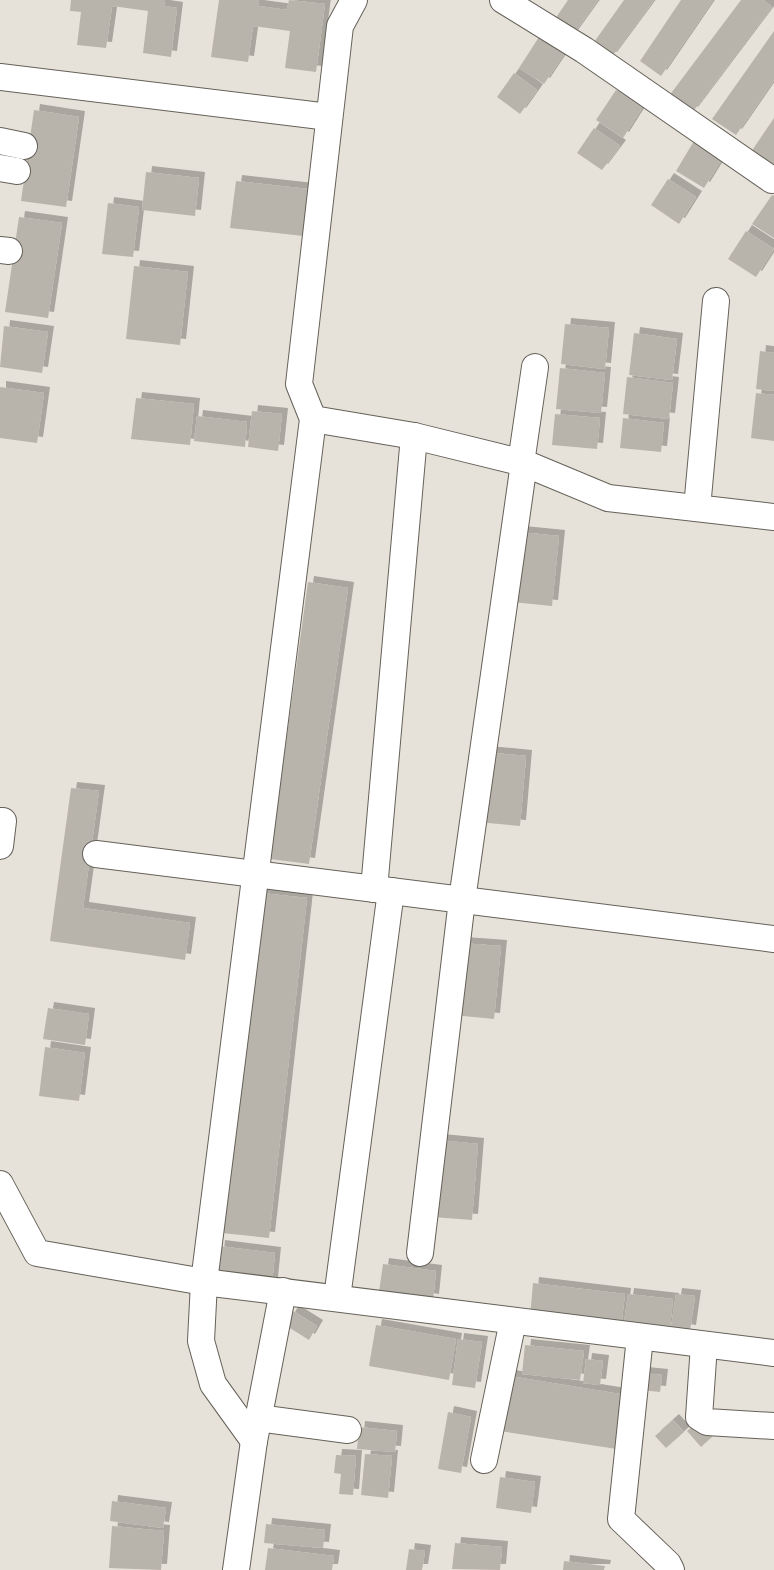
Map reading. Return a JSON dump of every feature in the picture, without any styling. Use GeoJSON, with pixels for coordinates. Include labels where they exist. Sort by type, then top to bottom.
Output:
{"type":"FeatureCollection","features":[{"type":"Feature","properties":{"kind":"lane"},"geometry":{"type":"LineString","coordinates":[[348,1430],[256,1430],[213,1384],[201,1341],[204,1282],[313,419],[299,384],[329,117],[340,26],[354,0]]}},
{"type":"Feature","properties":{"kind":"lane"},"geometry":{"type":"LineString","coordinates":[[503,0],[584,50],[772,180]]}},
{"type":"Feature","properties":{"kind":"lane"},"geometry":{"type":"LineString","coordinates":[[0,77],[329,117]]}},
{"type":"Feature","properties":{"kind":"lane"},"geometry":{"type":"LineString","coordinates":[[697,508],[716,301]]}},
{"type":"Feature","properties":{"kind":"lane"},"geometry":{"type":"LineString","coordinates":[[420,1253],[462,900],[535,367]]}},
{"type":"Feature","properties":{"kind":"lane"},"geometry":{"type":"LineString","coordinates":[[313,419],[414,436],[522,463],[608,498],[774,517]]}},
{"type":"Feature","properties":{"kind":"lane"},"geometry":{"type":"LineString","coordinates":[[337,1298],[382,890],[414,436]]}},
{"type":"Feature","properties":{"kind":"lane"},"geometry":{"type":"LineString","coordinates":[[0,821],[3,821],[0,846]]}},
{"type":"Feature","properties":{"kind":"lane"},"geometry":{"type":"LineString","coordinates":[[96,854],[774,939]]}},
{"type":"Feature","properties":{"kind":"lane"},"geometry":{"type":"LineString","coordinates":[[0,1184],[37,1253],[204,1282],[774,1353]]}},
{"type":"Feature","properties":{"kind":"lane"},"geometry":{"type":"LineString","coordinates":[[236,1570],[256,1430],[283,1291]]}},
{"type":"Feature","properties":{"kind":"lane"},"geometry":{"type":"LineString","coordinates":[[484,1460],[513,1321]]}},
{"type":"Feature","properties":{"kind":"lane"},"geometry":{"type":"LineString","coordinates":[[640,1337],[621,1519],[671,1570]]}},
{"type":"Feature","properties":{"kind":"lane"},"geometry":{"type":"LineString","coordinates":[[705,1345],[699,1417],[707,1422],[774,1426]]}},
{"type":"Feature","properties":{"kind":"building"},"geometry":{"type":"Polygon","coordinates":[[[71,0],[165,0],[164,6],[177,8],[171,57],[143,53],[148,11],[112,6],[106,48],[77,45],[81,12],[70,11],[71,0]]]}},
{"type":"Feature","properties":{"kind":"building"},"geometry":{"type":"Polygon","coordinates":[[[219,0],[259,0],[258,6],[287,10],[289,0],[325,4],[316,72],[285,68],[290,31],[253,26],[248,62],[211,57],[219,0]]]}},
{"type":"Feature","properties":{"kind":"building"},"geometry":{"type":"Polygon","coordinates":[[[568,0],[598,0],[572,36],[553,22],[568,0]]]}},
{"type":"Feature","properties":{"kind":"building"},"geometry":{"type":"Polygon","coordinates":[[[624,0],[654,0],[611,58],[592,45],[624,0]]]}},
{"type":"Feature","properties":{"kind":"building"},"geometry":{"type":"Polygon","coordinates":[[[681,0],[713,0],[661,76],[640,61],[681,0]]]}},
{"type":"Feature","properties":{"kind":"building"},"geometry":{"type":"Polygon","coordinates":[[[741,0],[763,0],[772,7],[692,113],[669,96],[741,0]]]}},
{"type":"Feature","properties":{"kind":"building"},"geometry":{"type":"Polygon","coordinates":[[[774,31],[774,80],[736,135],[712,119],[774,31]]]}},
{"type":"Feature","properties":{"kind":"building"},"geometry":{"type":"Polygon","coordinates":[[[539,37],[564,54],[544,84],[519,68],[539,37]]]}},
{"type":"Feature","properties":{"kind":"building"},"geometry":{"type":"Polygon","coordinates":[[[514,73],[537,90],[520,114],[497,97],[514,73]]]}},
{"type":"Feature","properties":{"kind":"building"},"geometry":{"type":"Polygon","coordinates":[[[616,90],[642,108],[623,138],[596,120],[616,90]]]}},
{"type":"Feature","properties":{"kind":"building"},"geometry":{"type":"Polygon","coordinates":[[[34,110],[79,117],[66,207],[21,201],[34,110]]]}},
{"type":"Feature","properties":{"kind":"building"},"geometry":{"type":"Polygon","coordinates":[[[774,118],[774,167],[751,152],[774,118]]]}},
{"type":"Feature","properties":{"kind":"building"},"geometry":{"type":"Polygon","coordinates":[[[594,128],[620,146],[602,170],[577,153],[594,128]]]}},
{"type":"Feature","properties":{"kind":"building"},"geometry":{"type":"Polygon","coordinates":[[[694,141],[722,159],[704,188],[676,171],[694,141]]]}},
{"type":"Feature","properties":{"kind":"building"},"geometry":{"type":"Polygon","coordinates":[[[146,172],[199,178],[195,216],[142,210],[146,172]]]}},
{"type":"Feature","properties":{"kind":"building"},"geometry":{"type":"Polygon","coordinates":[[[668,179],[696,197],[679,224],[651,205],[668,179]]]}},
{"type":"Feature","properties":{"kind":"building"},"geometry":{"type":"Polygon","coordinates":[[[236,181],[308,189],[303,236],[230,228],[236,181]]]}},
{"type":"Feature","properties":{"kind":"building"},"geometry":{"type":"Polygon","coordinates":[[[772,195],[774,197],[774,238],[752,224],[772,195]]]}},
{"type":"Feature","properties":{"kind":"building"},"geometry":{"type":"Polygon","coordinates":[[[108,203],[139,207],[133,257],[102,254],[108,203]]]}},
{"type":"Feature","properties":{"kind":"building"},"geometry":{"type":"Polygon","coordinates":[[[19,217],[62,223],[48,318],[5,312],[19,217]]]}},
{"type":"Feature","properties":{"kind":"building"},"geometry":{"type":"Polygon","coordinates":[[[746,231],[774,249],[756,277],[728,259],[746,231]]]}},
{"type":"Feature","properties":{"kind":"building"},"geometry":{"type":"Polygon","coordinates":[[[134,266],[188,272],[180,345],[126,339],[134,266]]]}},
{"type":"Feature","properties":{"kind":"building"},"geometry":{"type":"Polygon","coordinates":[[[565,324],[609,328],[605,369],[561,364],[565,324]]]}},
{"type":"Feature","properties":{"kind":"building"},"geometry":{"type":"Polygon","coordinates":[[[4,326],[48,332],[42,373],[0,367],[4,326]]]}},
{"type":"Feature","properties":{"kind":"building"},"geometry":{"type":"Polygon","coordinates":[[[634,333],[677,339],[672,380],[629,375],[634,333]]]}},
{"type":"Feature","properties":{"kind":"building"},"geometry":{"type":"Polygon","coordinates":[[[760,351],[774,353],[774,391],[756,389],[760,351]]]}},
{"type":"Feature","properties":{"kind":"building"},"geometry":{"type":"Polygon","coordinates":[[[560,368],[605,373],[601,413],[556,409],[560,368]]]}},
{"type":"Feature","properties":{"kind":"building"},"geometry":{"type":"Polygon","coordinates":[[[627,377],[673,383],[669,419],[623,414],[627,377]]]}},
{"type":"Feature","properties":{"kind":"building"},"geometry":{"type":"Polygon","coordinates":[[[0,387],[44,393],[37,443],[0,438],[0,387]]]}},
{"type":"Feature","properties":{"kind":"building"},"geometry":{"type":"Polygon","coordinates":[[[756,393],[774,395],[774,441],[751,438],[756,393]]]}},
{"type":"Feature","properties":{"kind":"building"},"geometry":{"type":"Polygon","coordinates":[[[136,398],[194,404],[190,445],[131,439],[136,398]]]}},
{"type":"Feature","properties":{"kind":"building"},"geometry":{"type":"Polygon","coordinates":[[[252,411],[282,414],[278,451],[248,447],[252,411]]]}},
{"type":"Feature","properties":{"kind":"building"},"geometry":{"type":"Polygon","coordinates":[[[555,414],[600,418],[597,449],[552,445],[555,414]]]}},
{"type":"Feature","properties":{"kind":"building"},"geometry":{"type":"Polygon","coordinates":[[[197,416],[247,422],[245,447],[194,441],[197,416]]]}},
{"type":"Feature","properties":{"kind":"building"},"geometry":{"type":"Polygon","coordinates":[[[623,418],[664,423],[661,452],[620,448],[623,418]]]}},
{"type":"Feature","properties":{"kind":"building"},"geometry":{"type":"Polygon","coordinates":[[[519,532],[559,536],[552,606],[512,602],[519,532]]]}},
{"type":"Feature","properties":{"kind":"building"},"geometry":{"type":"Polygon","coordinates":[[[308,582],[348,588],[309,864],[270,859],[308,582]]]}},
{"type":"Feature","properties":{"kind":"building"},"geometry":{"type":"Polygon","coordinates":[[[484,752],[526,756],[520,826],[477,822],[484,752]]]}},
{"type":"Feature","properties":{"kind":"building"},"geometry":{"type":"Polygon","coordinates":[[[71,788],[99,791],[83,908],[190,923],[185,960],[50,941],[71,788]]]}},
{"type":"Feature","properties":{"kind":"building"},"geometry":{"type":"Polygon","coordinates":[[[261,893],[307,898],[269,1238],[222,1233],[261,893]]]}},
{"type":"Feature","properties":{"kind":"building"},"geometry":{"type":"Polygon","coordinates":[[[460,943],[501,946],[494,1019],[453,1015],[460,943]]]}},
{"type":"Feature","properties":{"kind":"building"},"geometry":{"type":"Polygon","coordinates":[[[48,1008],[89,1014],[85,1045],[43,1039],[48,1008]]]}},
{"type":"Feature","properties":{"kind":"building"},"geometry":{"type":"Polygon","coordinates":[[[45,1047],[85,1053],[79,1101],[39,1096],[45,1047]]]}},
{"type":"Feature","properties":{"kind":"building"},"geometry":{"type":"Polygon","coordinates":[[[438,1140],[478,1144],[472,1220],[432,1217],[438,1140]]]}},
{"type":"Feature","properties":{"kind":"building"},"geometry":{"type":"Polygon","coordinates":[[[219,1246],[275,1253],[272,1283],[216,1276],[219,1246]]]}},
{"type":"Feature","properties":{"kind":"building"},"geometry":{"type":"Polygon","coordinates":[[[383,1264],[436,1271],[433,1300],[379,1292],[383,1264]]]}},
{"type":"Feature","properties":{"kind":"building"},"geometry":{"type":"Polygon","coordinates":[[[533,1283],[625,1294],[621,1327],[530,1317],[533,1283]]]}},
{"type":"Feature","properties":{"kind":"building"},"geometry":{"type":"Polygon","coordinates":[[[628,1294],[673,1299],[669,1336],[623,1331],[628,1294]]]}},
{"type":"Feature","properties":{"kind":"building"},"geometry":{"type":"Polygon","coordinates":[[[676,1294],[695,1296],[690,1331],[671,1328],[676,1294]]]}},
{"type":"Feature","properties":{"kind":"building"},"geometry":{"type":"Polygon","coordinates":[[[293,1311],[317,1326],[309,1340],[285,1325],[293,1311]]]}},
{"type":"Feature","properties":{"kind":"building"},"geometry":{"type":"Polygon","coordinates":[[[376,1325],[456,1339],[449,1380],[369,1366],[376,1325]]]}},
{"type":"Feature","properties":{"kind":"building"},"geometry":{"type":"Polygon","coordinates":[[[458,1339],[482,1342],[475,1388],[452,1385],[458,1339]]]}},
{"type":"Feature","properties":{"kind":"building"},"geometry":{"type":"Polygon","coordinates":[[[525,1345],[584,1351],[580,1380],[522,1374],[525,1345]]]}},
{"type":"Feature","properties":{"kind":"building"},"geometry":{"type":"Polygon","coordinates":[[[586,1359],[603,1361],[600,1385],[583,1383],[586,1359]]]}},
{"type":"Feature","properties":{"kind":"building"},"geometry":{"type":"Polygon","coordinates":[[[642,1373],[662,1375],[660,1392],[641,1390],[642,1373]]]}},
{"type":"Feature","properties":{"kind":"building"},"geometry":{"type":"Polygon","coordinates":[[[509,1376],[632,1396],[623,1450],[500,1431],[509,1376]]]}},
{"type":"Feature","properties":{"kind":"building"},"geometry":{"type":"Polygon","coordinates":[[[448,1412],[471,1417],[461,1473],[438,1469],[448,1412]]]}},
{"type":"Feature","properties":{"kind":"building"},"geometry":{"type":"Polygon","coordinates":[[[673,1420],[684,1432],[666,1448],[655,1436],[673,1420]]]}},
{"type":"Feature","properties":{"kind":"building"},"geometry":{"type":"Polygon","coordinates":[[[699,1421],[713,1436],[701,1447],[687,1431],[699,1421]]]}},
{"type":"Feature","properties":{"kind":"building"},"geometry":{"type":"Polygon","coordinates":[[[359,1427],[397,1431],[395,1452],[357,1449],[359,1427]]]}},
{"type":"Feature","properties":{"kind":"building"},"geometry":{"type":"Polygon","coordinates":[[[365,1454],[392,1456],[388,1498],[361,1495],[365,1454]]]}},
{"type":"Feature","properties":{"kind":"building"},"geometry":{"type":"Polygon","coordinates":[[[336,1455],[356,1456],[353,1495],[339,1494],[341,1474],[334,1473],[336,1455]]]}},
{"type":"Feature","properties":{"kind":"building"},"geometry":{"type":"Polygon","coordinates":[[[500,1477],[535,1482],[531,1513],[496,1508],[500,1477]]]}},
{"type":"Feature","properties":{"kind":"building"},"geometry":{"type":"Polygon","coordinates":[[[112,1501],[166,1508],[163,1528],[110,1521],[112,1501]]]}},
{"type":"Feature","properties":{"kind":"building"},"geometry":{"type":"Polygon","coordinates":[[[266,1524],[325,1530],[323,1548],[264,1543],[266,1524]]]}},
{"type":"Feature","properties":{"kind":"building"},"geometry":{"type":"Polygon","coordinates":[[[112,1526],[164,1531],[161,1570],[109,1568],[112,1526]]]}},
{"type":"Feature","properties":{"kind":"building"},"geometry":{"type":"Polygon","coordinates":[[[455,1543],[502,1547],[500,1570],[452,1569],[455,1543]]]}},
{"type":"Feature","properties":{"kind":"building"},"geometry":{"type":"Polygon","coordinates":[[[268,1548],[334,1556],[332,1570],[265,1570],[268,1548]]]}},
{"type":"Feature","properties":{"kind":"building"},"geometry":{"type":"Polygon","coordinates":[[[409,1549],[425,1551],[422,1570],[406,1570],[409,1549]]]}},
{"type":"Feature","properties":{"kind":"building"},"geometry":{"type":"Polygon","coordinates":[[[564,1561],[605,1566],[604,1570],[563,1570],[564,1561]]]}}]}
